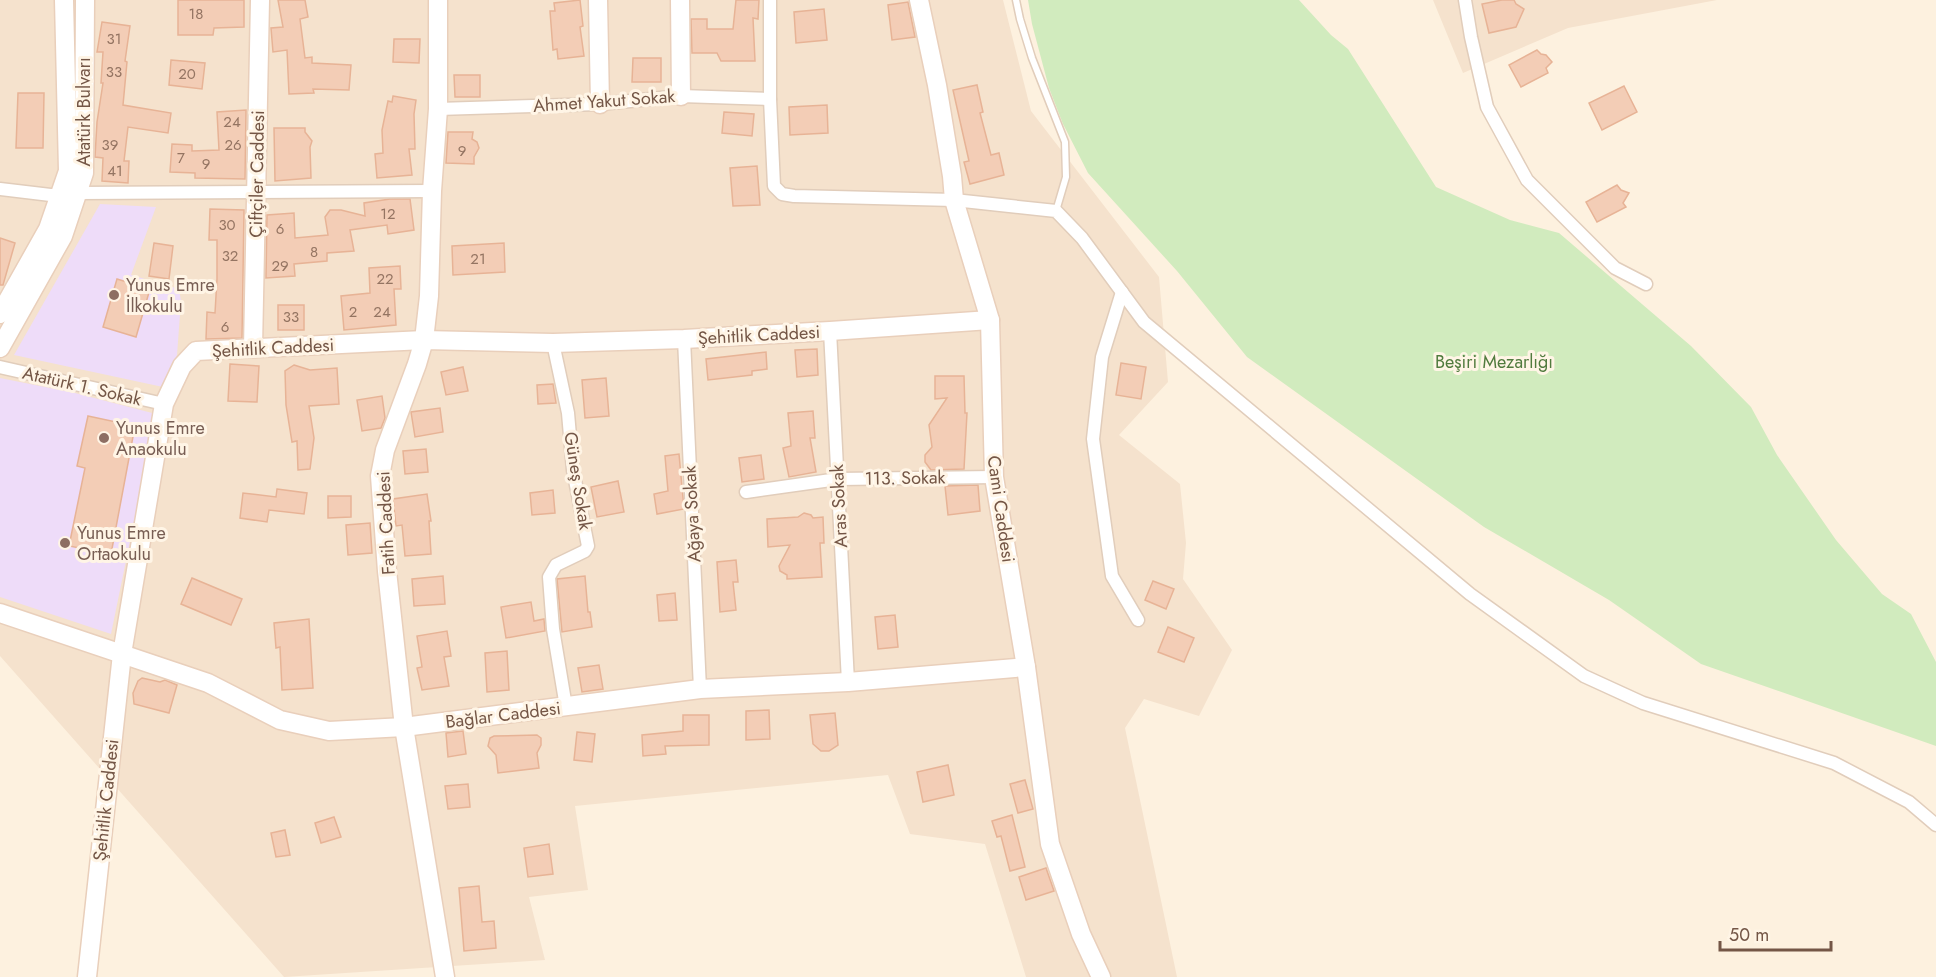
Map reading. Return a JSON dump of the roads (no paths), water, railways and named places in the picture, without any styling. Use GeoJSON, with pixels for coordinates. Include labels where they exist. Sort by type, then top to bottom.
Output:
{"type":"FeatureCollection","features":[{"type":"Feature","properties":{"kind":"street","name":"Atatürk Bulvarı"},"geometry":{"type":"LineString","coordinates":[[0,314],[48,229],[68,171],[64,0]]}},
{"type":"Feature","properties":{"kind":"street","name":"Atatürk Bulvarı"},"geometry":{"type":"LineString","coordinates":[[0,348],[63,236],[84,174],[84,0]]}},
{"type":"Feature","properties":{"kind":"street","name":"Çiftçiler Caddesi"},"geometry":{"type":"LineString","coordinates":[[253,348],[260,0]]}},
{"type":"Feature","properties":{"kind":"street","name":"Fatih Caddesi"},"geometry":{"type":"LineString","coordinates":[[438,0],[438,109],[432,191],[429,296],[424,340],[385,450],[380,476],[387,571],[404,727],[445,977]]}},
{"type":"Feature","properties":{"kind":"street"},"geometry":{"type":"LineString","coordinates":[[598,0],[600,104]]}},
{"type":"Feature","properties":{"kind":"street"},"geometry":{"type":"LineString","coordinates":[[680,0],[681,96]]}},
{"type":"Feature","properties":{"kind":"street"},"geometry":{"type":"LineString","coordinates":[[770,0],[770,99],[774,186],[782,194],[954,200],[1056,211],[1082,238],[1144,322],[1470,594],[1584,676],[1643,703],[1834,763],[1909,802],[1936,825]]}},
{"type":"Feature","properties":{"kind":"street","name":"Cami Caddesi"},"geometry":{"type":"LineString","coordinates":[[919,0],[937,85],[954,200],[990,320],[994,477],[1026,667],[1050,844],[1081,934],[1101,977]]}},
{"type":"Feature","properties":{"kind":"street"},"geometry":{"type":"LineString","coordinates":[[1465,0],[1487,107],[1527,180],[1615,268],[1646,284]]}},
{"type":"Feature","properties":{"kind":"street","name":"Ahmet Yakut Sokak"},"geometry":{"type":"LineString","coordinates":[[438,109],[600,104],[681,96],[770,99]]}},
{"type":"Feature","properties":{"kind":"street"},"geometry":{"type":"LineString","coordinates":[[0,189],[59,196],[78,193],[432,191]]}},
{"type":"Feature","properties":{"kind":"street"},"geometry":{"type":"LineString","coordinates":[[1122,292],[1102,357],[1093,439],[1112,576],[1138,620]]}},
{"type":"Feature","properties":{"kind":"street","name":"Şehitlik Caddesi"},"geometry":{"type":"LineString","coordinates":[[87,977],[122,654],[164,404],[182,366],[195,351],[424,340],[553,343],[684,339],[990,320]]}},
{"type":"Feature","properties":{"kind":"street","name":"Aras Sokak"},"geometry":{"type":"LineString","coordinates":[[830,331],[848,682]]}},
{"type":"Feature","properties":{"kind":"street","name":"Ağaya Sokak"},"geometry":{"type":"LineString","coordinates":[[684,339],[700,689]]}},
{"type":"Feature","properties":{"kind":"street","name":"Güneş Sokak"},"geometry":{"type":"LineString","coordinates":[[553,343],[568,413],[573,470],[588,546],[585,551],[556,565],[549,577],[553,629],[566,706]]}},
{"type":"Feature","properties":{"kind":"street","name":"Atatürk 1. Sokak"},"geometry":{"type":"LineString","coordinates":[[0,367],[164,404]]}},
{"type":"Feature","properties":{"kind":"street","name":"113. Sokak"},"geometry":{"type":"LineString","coordinates":[[746,492],[838,479],[994,477]]}},
{"type":"Feature","properties":{"kind":"street","name":"Bağlar Caddesi"},"geometry":{"type":"LineString","coordinates":[[0,613],[208,683],[280,720],[329,731],[404,727],[700,689],[848,682],[1026,667]]}},
{"type":"Feature","properties":{"kind":"lane"},"geometry":{"type":"LineString","coordinates":[[1016,0],[1032,58],[1065,142],[1066,177],[1056,211]]}},
{"type":"Feature","properties":{"kind":"place","name":"Yunus Emre İlkokulu"},"geometry":{"type":"Point","coordinates":[114,295]}},
{"type":"Feature","properties":{"kind":"place","name":"Yunus Emre Anaokulu"},"geometry":{"type":"Point","coordinates":[104,438]}},
{"type":"Feature","properties":{"kind":"place","name":"Yunus Emre Ortaokulu"},"geometry":{"type":"Point","coordinates":[65,543]}},
{"type":"Feature","properties":{"kind":"park label","name":"Beşiri Mezarlığı"},"geometry":{"type":"Point","coordinates":[1494,362]}}]}
